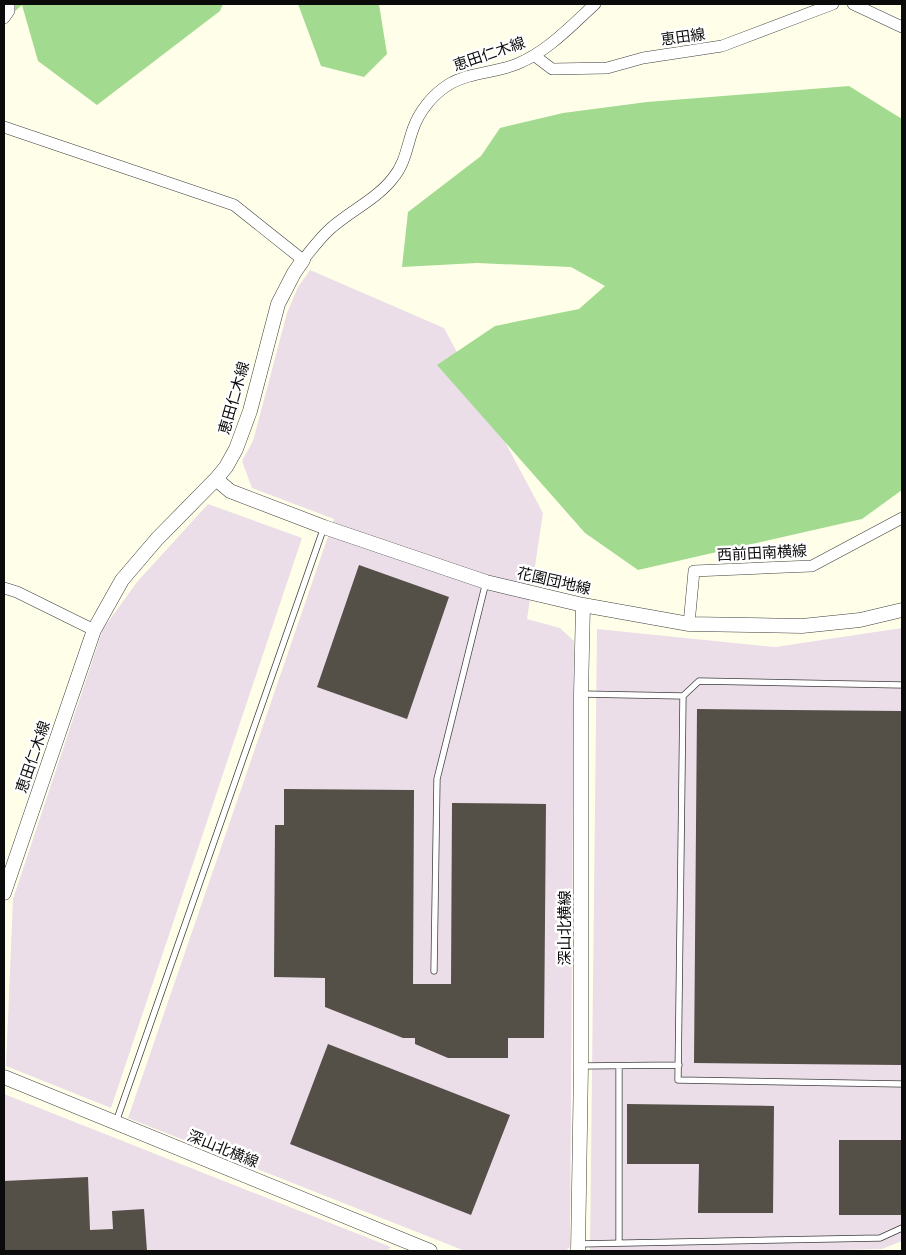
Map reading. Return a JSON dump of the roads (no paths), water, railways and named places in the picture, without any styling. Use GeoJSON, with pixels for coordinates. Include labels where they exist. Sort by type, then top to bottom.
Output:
{"type":"FeatureCollection","features":[{"type":"Feature","properties":{"kind":"street"},"geometry":{"type":"LineString","coordinates":[[4,18],[9,4]]}},
{"type":"Feature","properties":{"kind":"street","name":"恵田仁木線"},"geometry":{"type":"LineString","coordinates":[[4,893],[94,630],[122,580],[157,539],[226,467],[242,434],[250,411],[278,304],[294,272],[330,229],[393,179],[402,163],[413,129],[421,112],[433,98],[448,85],[464,78],[515,65],[535,56],[595,4]]}},
{"type":"Feature","properties":{"kind":"street","name":"恵田線"},"geometry":{"type":"LineString","coordinates":[[535,56],[552,69],[607,68],[643,58],[722,46],[833,4]]}},
{"type":"Feature","properties":{"kind":"street"},"geometry":{"type":"LineString","coordinates":[[853,4],[902,27]]}},
{"type":"Feature","properties":{"kind":"street"},"geometry":{"type":"LineString","coordinates":[[4,127],[234,205],[303,260]]}},
{"type":"Feature","properties":{"kind":"street","name":"花園団地線"},"geometry":{"type":"LineString","coordinates":[[216,479],[230,491],[324,527],[486,582],[583,605],[689,624],[802,626],[860,620],[902,610]]}},
{"type":"Feature","properties":{"kind":"street","name":"西前田南横線"},"geometry":{"type":"LineString","coordinates":[[689,624],[694,571],[812,566],[902,518]]}},
{"type":"Feature","properties":{"kind":"street"},"geometry":{"type":"LineString","coordinates":[[4,588],[17,592],[94,630]]}},
{"type":"Feature","properties":{"kind":"street","name":"深山北横線"},"geometry":{"type":"LineString","coordinates":[[578,1248],[581,1066],[581,694],[583,605]]}},
{"type":"Feature","properties":{"kind":"street","name":"深山北横線"},"geometry":{"type":"LineString","coordinates":[[4,1076],[430,1251]]}},
{"type":"Feature","properties":{"kind":"lane"},"geometry":{"type":"LineString","coordinates":[[116,1122],[324,527]]}},
{"type":"Feature","properties":{"kind":"lane"},"geometry":{"type":"LineString","coordinates":[[434,971],[437,779],[486,582]]}},
{"type":"Feature","properties":{"kind":"lane"},"geometry":{"type":"LineString","coordinates":[[581,694],[683,696],[699,681],[902,685]]}},
{"type":"Feature","properties":{"kind":"lane"},"geometry":{"type":"LineString","coordinates":[[683,696],[678,1080],[902,1084]]}},
{"type":"Feature","properties":{"kind":"lane"},"geometry":{"type":"LineString","coordinates":[[581,1066],[679,1065]]}},
{"type":"Feature","properties":{"kind":"lane"},"geometry":{"type":"LineString","coordinates":[[619,1066],[620,1243]]}},
{"type":"Feature","properties":{"kind":"lane"},"geometry":{"type":"LineString","coordinates":[[578,1248],[620,1243],[880,1238],[902,1228]]}}]}
